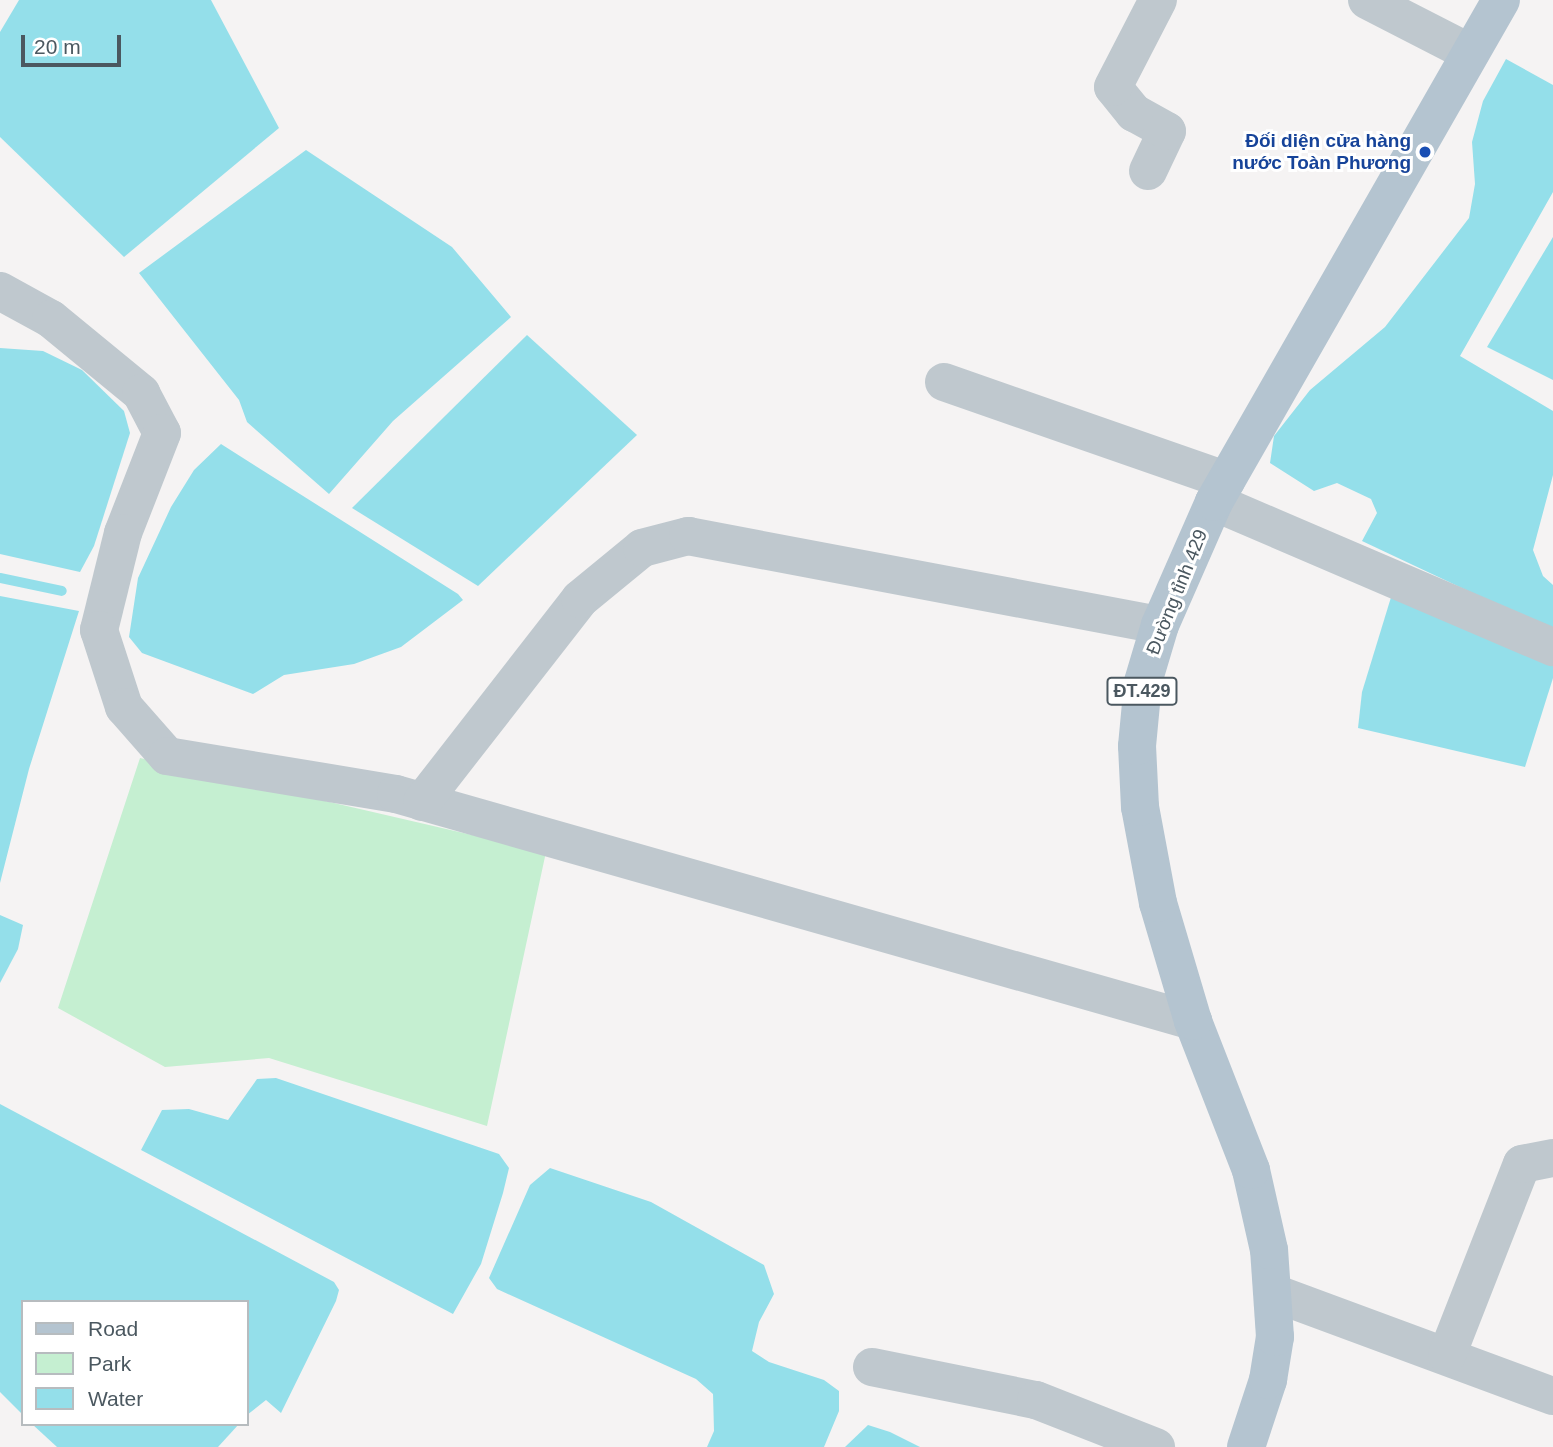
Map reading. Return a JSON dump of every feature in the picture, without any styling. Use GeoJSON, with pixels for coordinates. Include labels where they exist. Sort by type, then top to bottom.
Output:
{"type":"FeatureCollection","features":[{"type":"Feature","properties":{"kind":"main road","name":"Đường tỉnh 429"},"geometry":{"type":"LineString","coordinates":[[1246,1447],[1268,1380],[1275,1293],[1251,1170],[1193,1021],[1158,904],[1140,807],[1137,747],[1143,682],[1160,625],[1220,491],[1501,0]]}},
{"type":"Feature","properties":{"kind":"street"},"geometry":{"type":"LineString","coordinates":[[1148,170],[1167,131],[1134,113],[1113,87],[1158,0]]}},
{"type":"Feature","properties":{"kind":"street"},"geometry":{"type":"LineString","coordinates":[[1367,0],[1470,53]]}},
{"type":"Feature","properties":{"kind":"street"},"geometry":{"type":"LineString","coordinates":[[0,291],[51,319],[141,393],[162,433],[122,533],[99,630],[124,707],[167,756],[422,802],[1193,1021]]}},
{"type":"Feature","properties":{"kind":"street"},"geometry":{"type":"LineString","coordinates":[[944,382],[1220,491],[1553,648]]}},
{"type":"Feature","properties":{"kind":"street"},"geometry":{"type":"LineString","coordinates":[[422,802],[580,599],[642,548],[688,536],[1160,625]]}},
{"type":"Feature","properties":{"kind":"street"},"geometry":{"type":"LineString","coordinates":[[1447,1355],[1522,1164],[1553,1158]]}},
{"type":"Feature","properties":{"kind":"street"},"geometry":{"type":"LineString","coordinates":[[1275,1293],[1553,1396]]}},
{"type":"Feature","properties":{"kind":"street"},"geometry":{"type":"LineString","coordinates":[[872,1367],[1036,1400],[1156,1447]]}},
{"type":"Feature","properties":{"kind":"green space"},"geometry":{"type":"Polygon","coordinates":[[[140,758],[546,852],[487,1126],[269,1058],[165,1067],[58,1008],[140,758]]]}},
{"type":"Feature","properties":{"kind":"water"},"geometry":{"type":"Polygon","coordinates":[[[19,0],[211,0],[279,128],[124,257],[0,137],[0,32],[19,0]]]}},
{"type":"Feature","properties":{"kind":"water"},"geometry":{"type":"Polygon","coordinates":[[[1506,59],[1553,85],[1553,192],[1460,356],[1553,411],[1553,475],[1533,550],[1543,576],[1553,585],[1553,631],[1362,541],[1377,513],[1371,499],[1337,483],[1314,491],[1270,463],[1274,436],[1310,390],[1385,327],[1469,218],[1475,184],[1472,142],[1483,101],[1506,59]]]}},
{"type":"Feature","properties":{"kind":"water"},"geometry":{"type":"Polygon","coordinates":[[[306,150],[452,247],[511,317],[393,421],[329,494],[247,422],[239,400],[139,273],[306,150]]]}},
{"type":"Feature","properties":{"kind":"water"},"geometry":{"type":"Polygon","coordinates":[[[1553,237],[1553,380],[1487,347],[1553,237]]]}},
{"type":"Feature","properties":{"kind":"water"},"geometry":{"type":"Polygon","coordinates":[[[527,335],[637,435],[478,586],[352,508],[527,335]]]}},
{"type":"Feature","properties":{"kind":"water"},"geometry":{"type":"Polygon","coordinates":[[[0,348],[43,351],[82,370],[124,411],[130,433],[94,546],[80,572],[0,554],[0,348]]]}},
{"type":"Feature","properties":{"kind":"water"},"geometry":{"type":"Polygon","coordinates":[[[221,444],[458,594],[463,600],[401,647],[354,664],[284,675],[253,694],[142,653],[129,637],[138,578],[171,507],[194,470],[221,444]]]}},
{"type":"Feature","properties":{"kind":"water"},"geometry":{"type":"Polygon","coordinates":[[[1392,594],[1553,663],[1553,678],[1525,767],[1358,728],[1362,692],[1392,594]]]}},
{"type":"Feature","properties":{"kind":"water"},"geometry":{"type":"Polygon","coordinates":[[[0,596],[79,611],[29,769],[0,883],[0,596]]]}},
{"type":"Feature","properties":{"kind":"water"},"geometry":{"type":"Polygon","coordinates":[[[0,915],[23,925],[18,949],[0,983],[0,915]]]}},
{"type":"Feature","properties":{"kind":"water"},"geometry":{"type":"Polygon","coordinates":[[[276,1078],[499,1154],[509,1168],[503,1193],[481,1264],[453,1314],[141,1150],[162,1110],[189,1109],[228,1120],[257,1079],[276,1078]]]}},
{"type":"Feature","properties":{"kind":"water"},"geometry":{"type":"Polygon","coordinates":[[[0,1104],[334,1282],[339,1290],[281,1413],[266,1400],[248,1414],[248,1300],[21,1300],[21,1413],[0,1392],[0,1104]]]}},
{"type":"Feature","properties":{"kind":"water"},"geometry":{"type":"Polygon","coordinates":[[[550,1168],[651,1202],[764,1265],[774,1294],[759,1322],[752,1351],[769,1362],[824,1380],[839,1391],[839,1411],[824,1447],[707,1447],[714,1431],[713,1394],[696,1379],[497,1289],[489,1278],[530,1185],[550,1168]]]}},
{"type":"Feature","properties":{"kind":"water"},"geometry":{"type":"Polygon","coordinates":[[[868,1425],[890,1432],[920,1447],[845,1447],[868,1425]]]}},
{"type":"Feature","properties":{"kind":"water"},"geometry":{"type":"Polygon","coordinates":[[[34,1426],[237,1426],[218,1447],[57,1447],[34,1426]]]}},
{"type":"Feature","properties":{"kind":"waterway"},"geometry":{"type":"LineString","coordinates":[[0,578],[62,591]]}},
{"type":"Feature","properties":{"kind":"place","name":"Đối diện cửa hàng nước Toàn Phương"},"geometry":{"type":"Point","coordinates":[1425,152]}}]}
